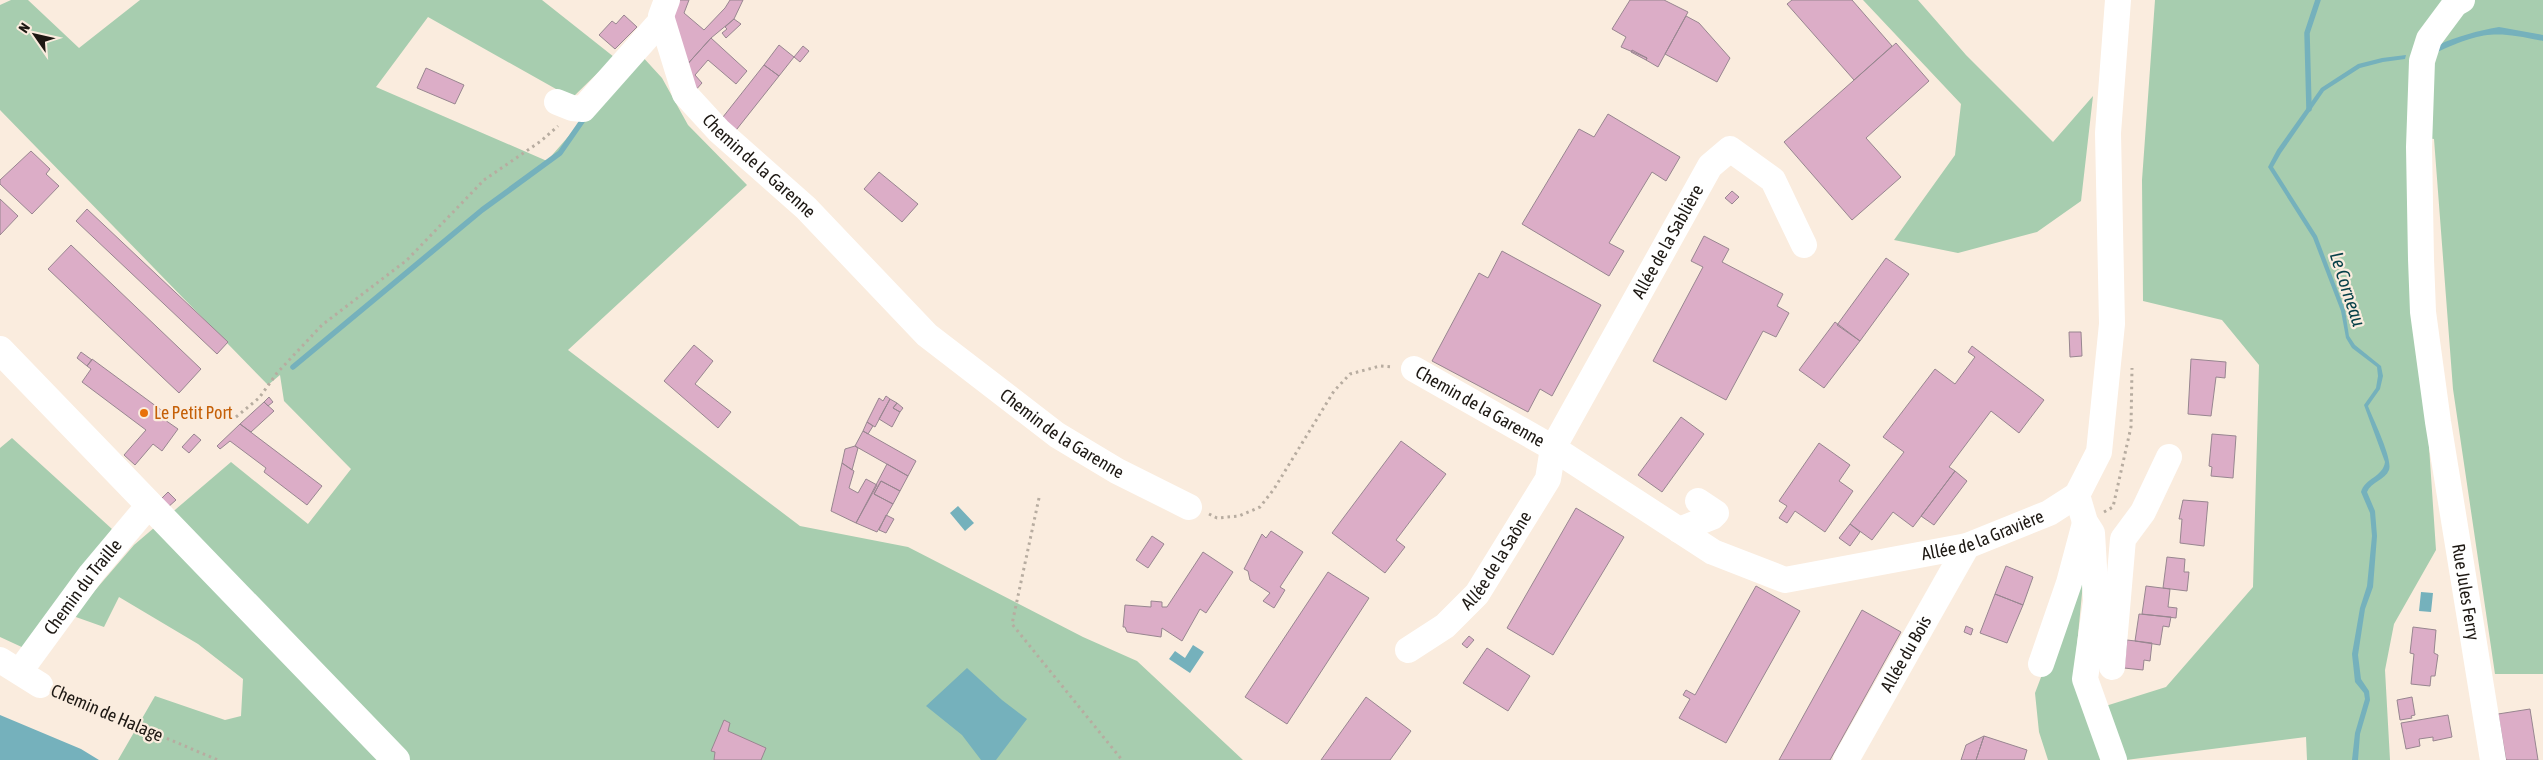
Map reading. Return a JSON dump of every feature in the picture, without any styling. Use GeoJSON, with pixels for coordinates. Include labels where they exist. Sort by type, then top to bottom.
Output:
{"type":"FeatureCollection","features":[{"type":"Feature","properties":{"kind":"main road"},"geometry":{"type":"LineString","coordinates":[[0,350],[396,760]]}},
{"type":"Feature","properties":{"kind":"street","name":"Allée de la Gravière"},"geometry":{"type":"LineString","coordinates":[[1553,448],[1712,552],[1785,580],[1967,546],[2049,513],[2077,495],[2100,452],[2112,324],[2108,133],[2118,0]]}},
{"type":"Feature","properties":{"kind":"street","name":"Rue Jules Ferry"},"geometry":{"type":"LineString","coordinates":[[2462,0],[2455,4],[2429,38],[2422,61],[2419,146],[2423,312],[2438,422],[2493,760]]}},
{"type":"Feature","properties":{"kind":"street"},"geometry":{"type":"LineString","coordinates":[[567,105],[583,109],[665,10]]}},
{"type":"Feature","properties":{"kind":"street","name":"Chemin de la Garenne"},"geometry":{"type":"LineString","coordinates":[[665,10],[685,94],[719,131],[806,208],[927,335],[1057,435],[1116,471],[1189,507]]}},
{"type":"Feature","properties":{"kind":"street","name":"Allée de la Sablière"},"geometry":{"type":"LineString","coordinates":[[1553,448],[1710,166],[1730,149],[1773,180],[1804,245]]}},
{"type":"Feature","properties":{"kind":"street","name":"Chemin de la Garenne"},"geometry":{"type":"LineString","coordinates":[[1414,369],[1553,448]]}},
{"type":"Feature","properties":{"kind":"street","name":"Allée de la Saône"},"geometry":{"type":"LineString","coordinates":[[1408,650],[1445,626],[1477,594],[1548,479],[1553,448]]}},
{"type":"Feature","properties":{"kind":"street"},"geometry":{"type":"LineString","coordinates":[[2112,666],[2123,539],[2147,505],[2169,457]]}},
{"type":"Feature","properties":{"kind":"street"},"geometry":{"type":"LineString","coordinates":[[2077,495],[2089,528],[2096,601],[2085,679],[2114,760]]}},
{"type":"Feature","properties":{"kind":"street"},"geometry":{"type":"LineString","coordinates":[[1679,530],[1712,517],[1716,513],[1698,501]]}},
{"type":"Feature","properties":{"kind":"street","name":"Chemin du Traille"},"geometry":{"type":"LineString","coordinates":[[20,672],[91,574],[149,505]]}},
{"type":"Feature","properties":{"kind":"street"},"geometry":{"type":"LineString","coordinates":[[2089,528],[2123,539]]}},
{"type":"Feature","properties":{"kind":"street"},"geometry":{"type":"LineString","coordinates":[[2041,664],[2089,528]]}},
{"type":"Feature","properties":{"kind":"street","name":"Allée du Bois"},"geometry":{"type":"LineString","coordinates":[[1846,760],[1967,546]]}},
{"type":"Feature","properties":{"kind":"path"},"geometry":{"type":"LineString","coordinates":[[236,418],[259,398],[277,373],[322,326],[407,260],[484,180],[541,141],[567,105]]}},
{"type":"Feature","properties":{"kind":"path","name":"Chemin de la Garenne"},"geometry":{"type":"LineString","coordinates":[[1189,507],[1217,518],[1239,516],[1260,507],[1274,489],[1323,406],[1350,374],[1380,366],[1414,369]]}},
{"type":"Feature","properties":{"kind":"path"},"geometry":{"type":"LineString","coordinates":[[1039,498],[1012,624],[1122,760]]}},
{"type":"Feature","properties":{"kind":"path","name":"Chemin de Halage"},"geometry":{"type":"LineString","coordinates":[[20,672],[218,760]]}},
{"type":"Feature","properties":{"kind":"green space"},"geometry":{"type":"Polygon","coordinates":[[[11,0],[28,0],[79,48],[140,0],[542,0],[614,57],[572,98],[428,17],[376,87],[547,161],[640,54],[662,78],[688,125],[747,185],[568,350],[800,526],[908,547],[1083,637],[1137,661],[1243,760],[118,760],[155,696],[225,720],[241,716],[243,679],[198,644],[119,597],[104,627],[73,616],[134,545],[231,462],[308,524],[351,469],[284,401],[280,375],[268,385],[0,110],[0,5],[11,0]]]}},
{"type":"Feature","properties":{"kind":"green space"},"geometry":{"type":"Polygon","coordinates":[[[1863,0],[1918,0],[1966,55],[2053,142],[2093,96],[2081,201],[2037,232],[1958,253],[1894,240],[1955,155],[1961,104],[1863,0]]]}},
{"type":"Feature","properties":{"kind":"green space"},"geometry":{"type":"Polygon","coordinates":[[[2155,0],[2543,0],[2543,674],[2495,674],[2453,389],[2434,139],[2408,135],[2436,550],[2394,624],[2385,670],[2390,760],[2307,760],[2306,737],[2126,760],[2096,709],[2166,687],[2253,587],[2259,365],[2222,320],[2143,301],[2142,180],[2155,0]]]}},
{"type":"Feature","properties":{"kind":"green space"},"geometry":{"type":"Polygon","coordinates":[[[12,438],[112,529],[26,649],[0,637],[0,448],[12,438]]]}},
{"type":"Feature","properties":{"kind":"green space"},"geometry":{"type":"Polygon","coordinates":[[[2085,562],[2074,677],[2109,760],[2048,760],[2039,732],[2035,693],[2085,562]]]}},
{"type":"Feature","properties":{"kind":"water"},"geometry":{"type":"Polygon","coordinates":[[[2499,27],[2543,35],[2543,41],[2512,35],[2488,35],[2464,41],[2435,53],[2438,45],[2445,42],[2468,34],[2499,27]]]}},
{"type":"Feature","properties":{"kind":"water"},"geometry":{"type":"Polygon","coordinates":[[[2406,55],[2405,59],[2360,68],[2324,91],[2273,167],[2317,236],[2345,310],[2349,336],[2355,345],[2381,366],[2383,376],[2380,389],[2368,406],[2388,457],[2389,470],[2367,492],[2375,511],[2377,536],[2373,587],[2365,609],[2358,655],[2361,679],[2369,691],[2370,700],[2360,734],[2358,760],[2352,760],[2355,733],[2365,699],[2364,693],[2355,682],[2352,654],[2360,608],[2367,586],[2372,536],[2370,513],[2361,492],[2363,487],[2381,471],[2385,462],[2364,405],[2376,388],[2377,367],[2352,348],[2346,338],[2341,311],[2313,238],[2268,167],[2277,150],[2321,88],[2358,64],[2406,55]]]}},
{"type":"Feature","properties":{"kind":"water"},"geometry":{"type":"Polygon","coordinates":[[[958,506],[974,523],[965,531],[950,513],[958,506]]]}},
{"type":"Feature","properties":{"kind":"water"},"geometry":{"type":"Polygon","coordinates":[[[2421,592],[2433,593],[2431,612],[2419,611],[2421,592]]]}},
{"type":"Feature","properties":{"kind":"water"},"geometry":{"type":"Polygon","coordinates":[[[1193,645],[1204,652],[1190,673],[1169,659],[1175,651],[1185,658],[1193,645]]]}},
{"type":"Feature","properties":{"kind":"water"},"geometry":{"type":"Polygon","coordinates":[[[967,668],[1002,700],[1027,719],[996,760],[981,760],[962,735],[926,706],[967,668]]]}},
{"type":"Feature","properties":{"kind":"water"},"geometry":{"type":"Polygon","coordinates":[[[0,715],[81,749],[99,760],[0,760],[0,715]]]}},
{"type":"Feature","properties":{"kind":"building"},"geometry":{"type":"Polygon","coordinates":[[[674,0],[689,0],[684,13],[704,30],[730,0],[743,0],[734,19],[711,38],[684,68],[670,16],[674,0]]]}},
{"type":"Feature","properties":{"kind":"building"},"geometry":{"type":"Polygon","coordinates":[[[1630,0],[1664,0],[1688,12],[1658,67],[1646,60],[1647,58],[1621,47],[1626,37],[1612,29],[1630,0]]]}},
{"type":"Feature","properties":{"kind":"building"},"geometry":{"type":"Polygon","coordinates":[[[1792,0],[1852,0],[1892,46],[1854,80],[1787,4],[1792,0]]]}},
{"type":"Feature","properties":{"kind":"building"},"geometry":{"type":"Polygon","coordinates":[[[624,15],[637,27],[615,49],[599,35],[612,21],[616,24],[624,15]]]}},
{"type":"Feature","properties":{"kind":"building"},"geometry":{"type":"Polygon","coordinates":[[[1686,16],[1699,23],[1730,58],[1717,82],[1665,54],[1686,16]]]}},
{"type":"Feature","properties":{"kind":"building"},"geometry":{"type":"Polygon","coordinates":[[[734,19],[741,24],[726,38],[722,33],[727,29],[725,27],[734,19]]]}},
{"type":"Feature","properties":{"kind":"building"},"geometry":{"type":"Polygon","coordinates":[[[711,38],[747,71],[736,84],[708,60],[695,75],[702,83],[694,92],[684,68],[711,38]]]}},
{"type":"Feature","properties":{"kind":"building"},"geometry":{"type":"Polygon","coordinates":[[[1896,43],[1929,81],[1866,138],[1901,177],[1852,220],[1784,142],[1896,43]]]}},
{"type":"Feature","properties":{"kind":"building"},"geometry":{"type":"Polygon","coordinates":[[[779,45],[794,57],[779,76],[764,65],[779,45]]]}},
{"type":"Feature","properties":{"kind":"building"},"geometry":{"type":"Polygon","coordinates":[[[803,46],[809,51],[800,62],[794,57],[803,46]]]}},
{"type":"Feature","properties":{"kind":"building"},"geometry":{"type":"Polygon","coordinates":[[[1632,50],[1647,58],[1646,60],[1631,52],[1632,50]]]}},
{"type":"Feature","properties":{"kind":"building"},"geometry":{"type":"Polygon","coordinates":[[[764,65],[779,76],[733,134],[719,122],[764,65]]]}},
{"type":"Feature","properties":{"kind":"building"},"geometry":{"type":"Polygon","coordinates":[[[426,68],[464,85],[455,104],[417,88],[426,68]]]}},
{"type":"Feature","properties":{"kind":"building"},"geometry":{"type":"Polygon","coordinates":[[[1608,114],[1680,157],[1666,181],[1652,172],[1609,243],[1624,251],[1609,276],[1522,224],[1579,129],[1594,137],[1608,114]]]}},
{"type":"Feature","properties":{"kind":"building"},"geometry":{"type":"Polygon","coordinates":[[[31,151],[50,169],[46,174],[59,186],[32,214],[0,184],[0,180],[31,151]]]}},
{"type":"Feature","properties":{"kind":"building"},"geometry":{"type":"Polygon","coordinates":[[[879,172],[918,204],[902,222],[864,189],[879,172]]]}},
{"type":"Feature","properties":{"kind":"building"},"geometry":{"type":"Polygon","coordinates":[[[1732,191],[1739,197],[1732,204],[1725,198],[1732,191]]]}},
{"type":"Feature","properties":{"kind":"building"},"geometry":{"type":"Polygon","coordinates":[[[0,199],[18,216],[0,235],[0,199]]]}},
{"type":"Feature","properties":{"kind":"building"},"geometry":{"type":"Polygon","coordinates":[[[87,209],[228,342],[217,354],[76,221],[87,209]]]}},
{"type":"Feature","properties":{"kind":"building"},"geometry":{"type":"Polygon","coordinates":[[[1704,236],[1729,249],[1722,262],[1783,294],[1777,306],[1789,313],[1776,337],[1763,331],[1726,400],[1653,361],[1703,267],[1691,261],[1704,236]]]}},
{"type":"Feature","properties":{"kind":"building"},"geometry":{"type":"Polygon","coordinates":[[[71,245],[201,369],[179,393],[48,269],[71,245]]]}},
{"type":"Feature","properties":{"kind":"building"},"geometry":{"type":"Polygon","coordinates":[[[1502,251],[1601,305],[1552,396],[1540,389],[1528,412],[1432,361],[1479,273],[1488,278],[1502,251]]]}},
{"type":"Feature","properties":{"kind":"building"},"geometry":{"type":"Polygon","coordinates":[[[1886,258],[1909,274],[1860,341],[1837,325],[1886,258]]]}},
{"type":"Feature","properties":{"kind":"building"},"geometry":{"type":"Polygon","coordinates":[[[1835,322],[1860,341],[1824,388],[1799,370],[1835,322]]]}},
{"type":"Feature","properties":{"kind":"building"},"geometry":{"type":"Polygon","coordinates":[[[2069,332],[2081,332],[2082,356],[2070,357],[2069,332]]]}},
{"type":"Feature","properties":{"kind":"building"},"geometry":{"type":"Polygon","coordinates":[[[694,345],[713,361],[695,384],[731,412],[718,428],[664,381],[694,345]]]}},
{"type":"Feature","properties":{"kind":"building"},"geometry":{"type":"Polygon","coordinates":[[[1972,346],[2044,400],[2019,433],[1991,411],[1949,467],[1955,471],[1913,527],[1893,512],[1872,540],[1850,524],[1904,452],[1883,437],[1935,369],[1955,384],[1975,357],[1968,352],[1972,346]]]}},
{"type":"Feature","properties":{"kind":"building"},"geometry":{"type":"Polygon","coordinates":[[[81,352],[92,360],[87,366],[77,358],[81,352]]]}},
{"type":"Feature","properties":{"kind":"building","name":"Le Petit Port"},"geometry":{"type":"Polygon","coordinates":[[[92,359],[168,415],[165,420],[178,429],[162,451],[153,444],[135,465],[124,455],[146,430],[82,382],[91,369],[87,366],[92,359]]]}},
{"type":"Feature","properties":{"kind":"building"},"geometry":{"type":"Polygon","coordinates":[[[2191,359],[2226,362],[2225,378],[2216,377],[2211,416],[2188,414],[2191,359]]]}},
{"type":"Feature","properties":{"kind":"building"},"geometry":{"type":"Polygon","coordinates":[[[886,396],[890,399],[875,427],[867,422],[879,398],[883,401],[886,396]]]}},
{"type":"Feature","properties":{"kind":"building"},"geometry":{"type":"Polygon","coordinates":[[[269,397],[273,402],[268,406],[264,402],[269,397]]]}},
{"type":"Feature","properties":{"kind":"building"},"geometry":{"type":"Polygon","coordinates":[[[890,399],[897,403],[893,408],[900,412],[892,427],[879,419],[890,399]]]}},
{"type":"Feature","properties":{"kind":"building"},"geometry":{"type":"Polygon","coordinates":[[[264,402],[274,411],[251,432],[240,424],[264,402]]]}},
{"type":"Feature","properties":{"kind":"building"},"geometry":{"type":"Polygon","coordinates":[[[897,403],[903,408],[900,412],[893,408],[897,403]]]}},
{"type":"Feature","properties":{"kind":"building"},"geometry":{"type":"Polygon","coordinates":[[[1681,417],[1704,434],[1662,492],[1638,475],[1681,417]]]}},
{"type":"Feature","properties":{"kind":"building"},"geometry":{"type":"Polygon","coordinates":[[[867,422],[873,426],[868,434],[863,431],[867,422]]]}},
{"type":"Feature","properties":{"kind":"building"},"geometry":{"type":"Polygon","coordinates":[[[240,424],[322,486],[307,505],[264,472],[266,468],[230,441],[220,449],[217,446],[240,424]]]}},
{"type":"Feature","properties":{"kind":"building"},"geometry":{"type":"Polygon","coordinates":[[[863,431],[916,461],[908,476],[855,446],[863,431]]]}},
{"type":"Feature","properties":{"kind":"building"},"geometry":{"type":"Polygon","coordinates":[[[194,434],[201,440],[189,453],[182,447],[194,434]]]}},
{"type":"Feature","properties":{"kind":"building"},"geometry":{"type":"Polygon","coordinates":[[[2212,434],[2236,436],[2233,478],[2211,476],[2212,467],[2209,466],[2212,434]]]}},
{"type":"Feature","properties":{"kind":"building"},"geometry":{"type":"Polygon","coordinates":[[[1401,441],[1446,474],[1396,540],[1405,547],[1385,573],[1332,533],[1401,441]]]}},
{"type":"Feature","properties":{"kind":"building"},"geometry":{"type":"Polygon","coordinates":[[[1819,443],[1850,465],[1839,481],[1853,491],[1825,532],[1795,511],[1787,523],[1779,518],[1787,506],[1779,501],[1819,443]]]}},
{"type":"Feature","properties":{"kind":"building"},"geometry":{"type":"Polygon","coordinates":[[[855,446],[858,448],[852,470],[842,463],[845,449],[855,446]]]}},
{"type":"Feature","properties":{"kind":"building"},"geometry":{"type":"Polygon","coordinates":[[[842,463],[854,471],[849,488],[858,493],[866,479],[877,485],[856,523],[831,511],[842,463]]]}},
{"type":"Feature","properties":{"kind":"building"},"geometry":{"type":"Polygon","coordinates":[[[887,464],[908,476],[900,491],[881,481],[874,494],[893,504],[877,532],[856,523],[887,464]]]}},
{"type":"Feature","properties":{"kind":"building"},"geometry":{"type":"Polygon","coordinates":[[[1955,471],[1967,481],[1934,525],[1921,516],[1955,471]]]}},
{"type":"Feature","properties":{"kind":"building"},"geometry":{"type":"Polygon","coordinates":[[[881,481],[900,491],[893,504],[874,494],[881,481]]]}},
{"type":"Feature","properties":{"kind":"building"},"geometry":{"type":"Polygon","coordinates":[[[168,492],[176,500],[167,508],[160,500],[168,492]]]}},
{"type":"Feature","properties":{"kind":"building"},"geometry":{"type":"Polygon","coordinates":[[[2183,500],[2208,502],[2204,546],[2180,543],[2182,519],[2179,519],[2183,500]]]}},
{"type":"Feature","properties":{"kind":"building"},"geometry":{"type":"Polygon","coordinates":[[[1576,508],[1624,537],[1553,655],[1507,628],[1576,508]]]}},
{"type":"Feature","properties":{"kind":"building"},"geometry":{"type":"Polygon","coordinates":[[[886,515],[894,519],[886,533],[879,530],[886,515]]]}},
{"type":"Feature","properties":{"kind":"building"},"geometry":{"type":"Polygon","coordinates":[[[1850,524],[1860,532],[1850,546],[1839,538],[1850,524]]]}},
{"type":"Feature","properties":{"kind":"building"},"geometry":{"type":"Polygon","coordinates":[[[1271,531],[1303,552],[1280,587],[1285,590],[1274,608],[1263,601],[1270,593],[1250,580],[1248,571],[1244,569],[1262,534],[1266,538],[1271,531]]]}},
{"type":"Feature","properties":{"kind":"building"},"geometry":{"type":"Polygon","coordinates":[[[1152,536],[1164,544],[1148,568],[1136,560],[1152,536]]]}},
{"type":"Feature","properties":{"kind":"building"},"geometry":{"type":"Polygon","coordinates":[[[1203,552],[1233,572],[1206,613],[1200,609],[1182,641],[1162,628],[1161,637],[1127,632],[1125,627],[1123,627],[1125,605],[1151,607],[1151,601],[1162,602],[1162,607],[1167,607],[1203,552]]]}},
{"type":"Feature","properties":{"kind":"building"},"geometry":{"type":"Polygon","coordinates":[[[2167,557],[2185,559],[2184,572],[2189,572],[2187,591],[2163,588],[2167,557]]]}},
{"type":"Feature","properties":{"kind":"building"},"geometry":{"type":"Polygon","coordinates":[[[2006,566],[2033,577],[2023,605],[1995,594],[2006,566]]]}},
{"type":"Feature","properties":{"kind":"building"},"geometry":{"type":"Polygon","coordinates":[[[1328,572],[1369,598],[1287,724],[1245,697],[1328,572]]]}},
{"type":"Feature","properties":{"kind":"building"},"geometry":{"type":"Polygon","coordinates":[[[1756,586],[1800,611],[1726,743],[1679,718],[1690,699],[1683,695],[1686,690],[1695,695],[1756,586]]]}},
{"type":"Feature","properties":{"kind":"building"},"geometry":{"type":"Polygon","coordinates":[[[2146,586],[2170,589],[2168,607],[2177,608],[2176,618],[2142,614],[2146,586]]]}},
{"type":"Feature","properties":{"kind":"building"},"geometry":{"type":"Polygon","coordinates":[[[1995,594],[2023,605],[2007,643],[1980,633],[1995,594]]]}},
{"type":"Feature","properties":{"kind":"building"},"geometry":{"type":"Polygon","coordinates":[[[1862,610],[1901,632],[1830,760],[1779,760],[1862,610]]]}},
{"type":"Feature","properties":{"kind":"building"},"geometry":{"type":"Polygon","coordinates":[[[2139,614],[2171,617],[2169,627],[2163,626],[2160,645],[2135,641],[2139,614]]]}},
{"type":"Feature","properties":{"kind":"building"},"geometry":{"type":"Polygon","coordinates":[[[1966,626],[1973,629],[1971,635],[1964,632],[1966,626]]]}},
{"type":"Feature","properties":{"kind":"building"},"geometry":{"type":"Polygon","coordinates":[[[2413,627],[2436,630],[2434,653],[2438,655],[2435,676],[2431,676],[2430,686],[2411,684],[2414,654],[2410,653],[2413,627]]]}},
{"type":"Feature","properties":{"kind":"building"},"geometry":{"type":"Polygon","coordinates":[[[1469,636],[1474,640],[1467,648],[1462,644],[1469,636]]]}},
{"type":"Feature","properties":{"kind":"building"},"geometry":{"type":"Polygon","coordinates":[[[2127,640],[2152,643],[2150,661],[2144,660],[2143,670],[2124,668],[2127,640]]]}},
{"type":"Feature","properties":{"kind":"building"},"geometry":{"type":"Polygon","coordinates":[[[1487,648],[1530,676],[1508,711],[1463,683],[1487,648]]]}},
{"type":"Feature","properties":{"kind":"building"},"geometry":{"type":"Polygon","coordinates":[[[1366,697],[1411,731],[1390,760],[1321,760],[1366,697]]]}},
{"type":"Feature","properties":{"kind":"building"},"geometry":{"type":"Polygon","coordinates":[[[2412,697],[2415,715],[2411,716],[2412,718],[2400,720],[2397,700],[2412,697]]]}},
{"type":"Feature","properties":{"kind":"building"},"geometry":{"type":"Polygon","coordinates":[[[2530,709],[2538,760],[2506,760],[2498,714],[2530,709]]]}},
{"type":"Feature","properties":{"kind":"building"},"geometry":{"type":"Polygon","coordinates":[[[2448,715],[2452,737],[2433,741],[2433,737],[2419,739],[2420,746],[2406,749],[2401,723],[2448,715]]]}},
{"type":"Feature","properties":{"kind":"building"},"geometry":{"type":"Polygon","coordinates":[[[724,720],[730,723],[728,731],[766,748],[761,760],[714,760],[715,752],[711,751],[724,720]]]}},
{"type":"Feature","properties":{"kind":"building"},"geometry":{"type":"Polygon","coordinates":[[[1984,736],[1976,760],[1961,760],[1966,745],[1984,736]]]}},
{"type":"Feature","properties":{"kind":"building"},"geometry":{"type":"Polygon","coordinates":[[[1984,736],[2027,750],[2024,760],[1976,760],[1984,736]]]}},
{"type":"Feature","properties":{"kind":"waterway"},"geometry":{"type":"LineString","coordinates":[[2309,109],[2307,33],[2318,0]]}},
{"type":"Feature","properties":{"kind":"waterway"},"geometry":{"type":"LineString","coordinates":[[293,367],[482,210],[560,153],[585,117]]}},
{"type":"Feature","properties":{"kind":"place","name":"Le Petit Port"},"geometry":{"type":"Point","coordinates":[144,413]}},
{"type":"Feature","properties":{"kind":"water label","name":"Le Corneau"},"geometry":{"type":"Point","coordinates":[2348,289]}}]}
